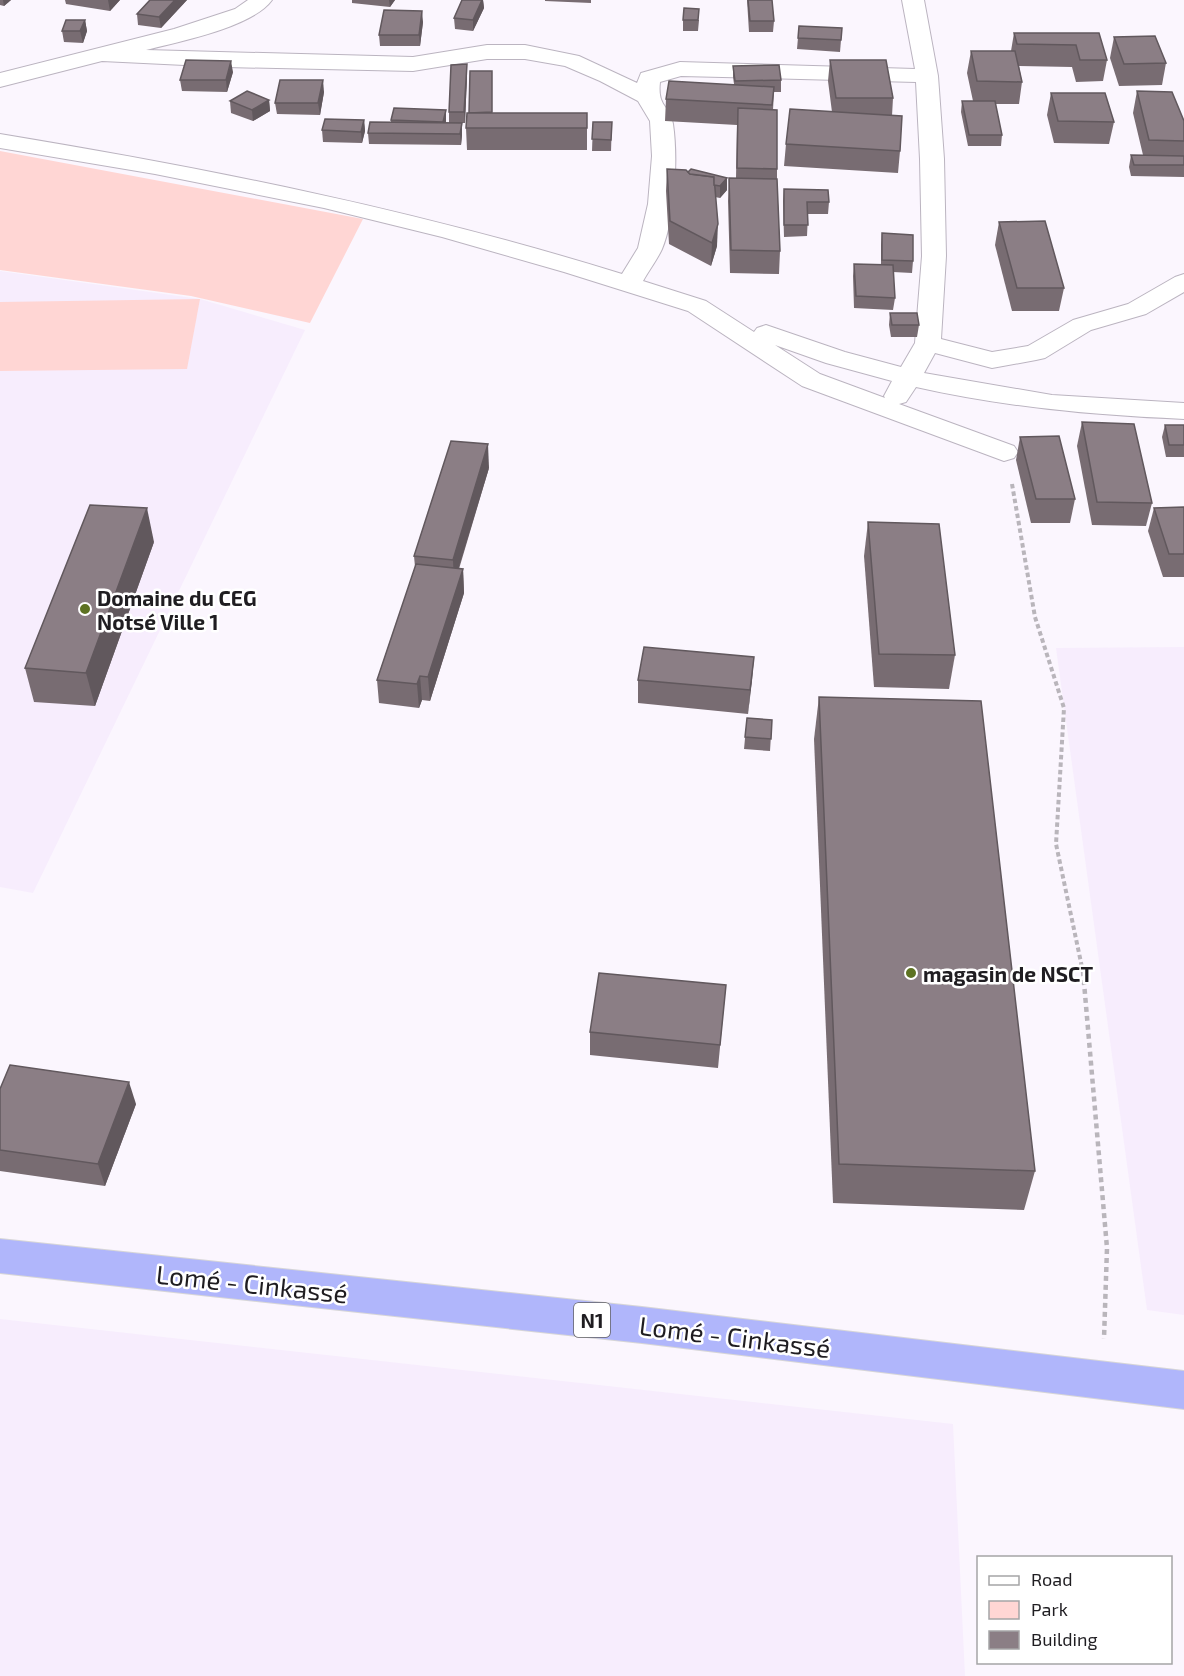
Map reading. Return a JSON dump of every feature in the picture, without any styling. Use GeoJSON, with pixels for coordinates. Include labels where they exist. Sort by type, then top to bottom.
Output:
{"type":"FeatureCollection","features":[{"type":"Feature","properties":{"kind":"highway","name":"Lomé - Cinkassé"},"geometry":{"type":"LineString","coordinates":[[0,1256],[642,1325],[1184,1390]]}},
{"type":"Feature","properties":{"kind":"street"},"geometry":{"type":"LineString","coordinates":[[0,80],[182,34],[243,14],[261,0]]}},
{"type":"Feature","properties":{"kind":"street"},"geometry":{"type":"LineString","coordinates":[[889,410],[928,343],[934,256],[927,76],[912,0]]}},
{"type":"Feature","properties":{"kind":"street"},"geometry":{"type":"LineString","coordinates":[[96,54],[226,60],[413,64],[486,52],[525,52],[571,61],[608,76],[647,97],[661,121],[664,156],[660,204],[650,248],[628,284]]}},
{"type":"Feature","properties":{"kind":"street"},"geometry":{"type":"LineString","coordinates":[[647,97],[649,78],[680,69],[927,76]]}},
{"type":"Feature","properties":{"kind":"street"},"geometry":{"type":"LineString","coordinates":[[0,141],[154,167],[324,201],[449,231],[697,306],[809,351],[908,378],[1052,403],[1184,411]]}},
{"type":"Feature","properties":{"kind":"street"},"geometry":{"type":"LineString","coordinates":[[928,343],[992,360],[1036,352],[1082,325],[1137,309],[1184,282]]}},
{"type":"Feature","properties":{"kind":"street"},"geometry":{"type":"LineString","coordinates":[[697,306],[811,380],[1004,452]]}},
{"type":"Feature","properties":{"kind":"path"},"geometry":{"type":"LineString","coordinates":[[1004,452],[1020,520],[1035,617],[1064,708],[1056,844],[1083,972],[1098,1130],[1107,1248],[1102,1380]]}},
{"type":"Feature","properties":{"kind":"shaded area","name":"Domaine du CEG Notsé Ville 1"},"geometry":{"type":"Polygon","coordinates":[[[0,271],[200,299],[305,330],[33,893],[0,887],[0,271]]]}},
{"type":"Feature","properties":{"kind":"shaded area"},"geometry":{"type":"Polygon","coordinates":[[[1184,647],[1184,1315],[1147,1310],[1056,648],[1184,647]]]}},
{"type":"Feature","properties":{"kind":"shaded area"},"geometry":{"type":"Polygon","coordinates":[[[0,1319],[953,1424],[965,1676],[0,1676],[0,1319]]]}},
{"type":"Feature","properties":{"kind":"green space"},"geometry":{"type":"Polygon","coordinates":[[[0,151],[363,219],[310,323],[191,296],[0,270],[0,151]]]}},
{"type":"Feature","properties":{"kind":"green space"},"geometry":{"type":"Polygon","coordinates":[[[200,299],[187,369],[0,371],[0,302],[200,299]]]}},
{"type":"Feature","properties":{"kind":"building"},"geometry":{"type":"Polygon","coordinates":[[[150,0],[175,0],[159,17],[137,14],[150,0]]]}},
{"type":"Feature","properties":{"kind":"building"},"geometry":{"type":"Polygon","coordinates":[[[462,0],[482,0],[473,20],[454,18],[462,0]]]}},
{"type":"Feature","properties":{"kind":"building"},"geometry":{"type":"Polygon","coordinates":[[[748,0],[772,0],[774,21],[750,21],[748,0]]]}},
{"type":"Feature","properties":{"kind":"building"},"geometry":{"type":"Polygon","coordinates":[[[684,8],[699,9],[698,20],[683,20],[684,8]]]}},
{"type":"Feature","properties":{"kind":"building"},"geometry":{"type":"Polygon","coordinates":[[[384,10],[422,11],[419,35],[379,35],[384,10]]]}},
{"type":"Feature","properties":{"kind":"building"},"geometry":{"type":"Polygon","coordinates":[[[66,20],[85,20],[80,31],[62,31],[66,20]]]}},
{"type":"Feature","properties":{"kind":"building"},"geometry":{"type":"Polygon","coordinates":[[[799,26],[842,28],[841,40],[798,38],[799,26]]]}},
{"type":"Feature","properties":{"kind":"building"},"geometry":{"type":"Polygon","coordinates":[[[1014,33],[1099,33],[1107,60],[1080,60],[1076,45],[1017,44],[1014,33]]]}},
{"type":"Feature","properties":{"kind":"building"},"geometry":{"type":"Polygon","coordinates":[[[1155,36],[1166,63],[1124,64],[1114,37],[1155,36]]]}},
{"type":"Feature","properties":{"kind":"building"},"geometry":{"type":"Polygon","coordinates":[[[971,51],[1015,51],[1022,82],[977,81],[971,51]]]}},
{"type":"Feature","properties":{"kind":"building"},"geometry":{"type":"Polygon","coordinates":[[[186,60],[231,61],[226,80],[180,80],[186,60]]]}},
{"type":"Feature","properties":{"kind":"building"},"geometry":{"type":"Polygon","coordinates":[[[830,60],[886,60],[893,98],[836,98],[830,60]]]}},
{"type":"Feature","properties":{"kind":"building"},"geometry":{"type":"Polygon","coordinates":[[[467,64],[464,112],[449,112],[451,65],[467,64]]]}},
{"type":"Feature","properties":{"kind":"building"},"geometry":{"type":"Polygon","coordinates":[[[779,65],[781,80],[735,81],[733,66],[779,65]]]}},
{"type":"Feature","properties":{"kind":"building"},"geometry":{"type":"Polygon","coordinates":[[[470,71],[492,71],[492,112],[469,113],[470,71]]]}},
{"type":"Feature","properties":{"kind":"building"},"geometry":{"type":"Polygon","coordinates":[[[280,80],[323,80],[318,103],[275,103],[280,80]]]}},
{"type":"Feature","properties":{"kind":"building"},"geometry":{"type":"Polygon","coordinates":[[[669,81],[774,87],[772,105],[666,99],[669,81]]]}},
{"type":"Feature","properties":{"kind":"building"},"geometry":{"type":"Polygon","coordinates":[[[247,91],[269,100],[252,110],[230,101],[247,91]]]}},
{"type":"Feature","properties":{"kind":"building"},"geometry":{"type":"Polygon","coordinates":[[[1137,91],[1172,92],[1184,121],[1184,141],[1149,140],[1137,91]]]}},
{"type":"Feature","properties":{"kind":"building"},"geometry":{"type":"Polygon","coordinates":[[[1051,93],[1105,93],[1114,122],[1058,121],[1051,93]]]}},
{"type":"Feature","properties":{"kind":"building"},"geometry":{"type":"Polygon","coordinates":[[[962,101],[995,101],[1002,135],[969,135],[962,101]]]}},
{"type":"Feature","properties":{"kind":"building"},"geometry":{"type":"Polygon","coordinates":[[[394,108],[446,110],[443,122],[391,120],[394,108]]]}},
{"type":"Feature","properties":{"kind":"building"},"geometry":{"type":"Polygon","coordinates":[[[738,108],[777,110],[777,169],[737,168],[738,108]]]}},
{"type":"Feature","properties":{"kind":"building"},"geometry":{"type":"Polygon","coordinates":[[[790,109],[902,116],[900,151],[786,144],[790,109]]]}},
{"type":"Feature","properties":{"kind":"building"},"geometry":{"type":"Polygon","coordinates":[[[467,113],[587,113],[587,128],[466,128],[467,113]]]}},
{"type":"Feature","properties":{"kind":"building"},"geometry":{"type":"Polygon","coordinates":[[[325,119],[364,120],[361,132],[322,130],[325,119]]]}},
{"type":"Feature","properties":{"kind":"building"},"geometry":{"type":"Polygon","coordinates":[[[370,122],[462,123],[460,134],[368,133],[370,122]]]}},
{"type":"Feature","properties":{"kind":"building"},"geometry":{"type":"Polygon","coordinates":[[[593,122],[612,122],[611,140],[592,139],[593,122]]]}},
{"type":"Feature","properties":{"kind":"building"},"geometry":{"type":"Polygon","coordinates":[[[1131,155],[1184,156],[1184,165],[1134,165],[1131,155]]]}},
{"type":"Feature","properties":{"kind":"building"},"geometry":{"type":"Polygon","coordinates":[[[667,169],[686,170],[690,174],[714,177],[718,224],[712,243],[670,221],[667,169]]]}},
{"type":"Feature","properties":{"kind":"building"},"geometry":{"type":"Polygon","coordinates":[[[691,169],[727,178],[720,186],[714,185],[714,177],[690,174],[688,172],[691,169]]]}},
{"type":"Feature","properties":{"kind":"building"},"geometry":{"type":"Polygon","coordinates":[[[729,178],[777,179],[780,251],[731,250],[729,178]]]}},
{"type":"Feature","properties":{"kind":"building"},"geometry":{"type":"Polygon","coordinates":[[[784,189],[828,190],[829,202],[807,202],[808,225],[784,225],[784,189]]]}},
{"type":"Feature","properties":{"kind":"building"},"geometry":{"type":"Polygon","coordinates":[[[1045,221],[1064,288],[1017,288],[999,222],[1045,221]]]}},
{"type":"Feature","properties":{"kind":"building"},"geometry":{"type":"Polygon","coordinates":[[[882,233],[913,235],[913,261],[882,260],[882,233]]]}},
{"type":"Feature","properties":{"kind":"building"},"geometry":{"type":"Polygon","coordinates":[[[854,264],[893,265],[895,298],[856,296],[854,264]]]}},
{"type":"Feature","properties":{"kind":"building"},"geometry":{"type":"Polygon","coordinates":[[[890,313],[917,313],[919,325],[892,325],[890,313]]]}},
{"type":"Feature","properties":{"kind":"building"},"geometry":{"type":"Polygon","coordinates":[[[1082,422],[1134,424],[1152,503],[1097,502],[1082,422]]]}},
{"type":"Feature","properties":{"kind":"building"},"geometry":{"type":"Polygon","coordinates":[[[1165,425],[1184,425],[1184,445],[1169,445],[1165,425]]]}},
{"type":"Feature","properties":{"kind":"building"},"geometry":{"type":"Polygon","coordinates":[[[1059,436],[1075,499],[1036,499],[1020,437],[1059,436]]]}},
{"type":"Feature","properties":{"kind":"building"},"geometry":{"type":"Polygon","coordinates":[[[451,441],[488,444],[453,560],[414,556],[451,441]]]}},
{"type":"Feature","properties":{"kind":"building"},"geometry":{"type":"Polygon","coordinates":[[[90,505],[147,508],[86,673],[25,668],[90,505]]]}},
{"type":"Feature","properties":{"kind":"building"},"geometry":{"type":"Polygon","coordinates":[[[1184,507],[1184,554],[1169,554],[1154,508],[1184,507]]]}},
{"type":"Feature","properties":{"kind":"building"},"geometry":{"type":"Polygon","coordinates":[[[868,522],[939,524],[955,655],[879,654],[868,522]]]}},
{"type":"Feature","properties":{"kind":"building"},"geometry":{"type":"Polygon","coordinates":[[[416,564],[463,569],[428,677],[420,676],[417,684],[377,680],[416,564]]]}},
{"type":"Feature","properties":{"kind":"building"},"geometry":{"type":"Polygon","coordinates":[[[644,647],[754,657],[750,690],[638,680],[644,647]]]}},
{"type":"Feature","properties":{"kind":"building","name":"magasin de NSCT"},"geometry":{"type":"Polygon","coordinates":[[[819,697],[981,701],[1035,1171],[839,1164],[819,697]]]}},
{"type":"Feature","properties":{"kind":"building"},"geometry":{"type":"Polygon","coordinates":[[[747,718],[772,720],[771,739],[745,737],[747,718]]]}},
{"type":"Feature","properties":{"kind":"building"},"geometry":{"type":"Polygon","coordinates":[[[599,973],[726,985],[720,1045],[590,1032],[599,973]]]}},
{"type":"Feature","properties":{"kind":"building"},"geometry":{"type":"Polygon","coordinates":[[[10,1065],[129,1082],[98,1164],[0,1150],[0,1089],[10,1065]]]}},
{"type":"Feature","properties":{"kind":"place","name":"Domaine du CEG Notsé Ville 1"},"geometry":{"type":"Point","coordinates":[85,609]}},
{"type":"Feature","properties":{"kind":"place","name":"magasin de NSCT"},"geometry":{"type":"Point","coordinates":[911,973]}}]}
